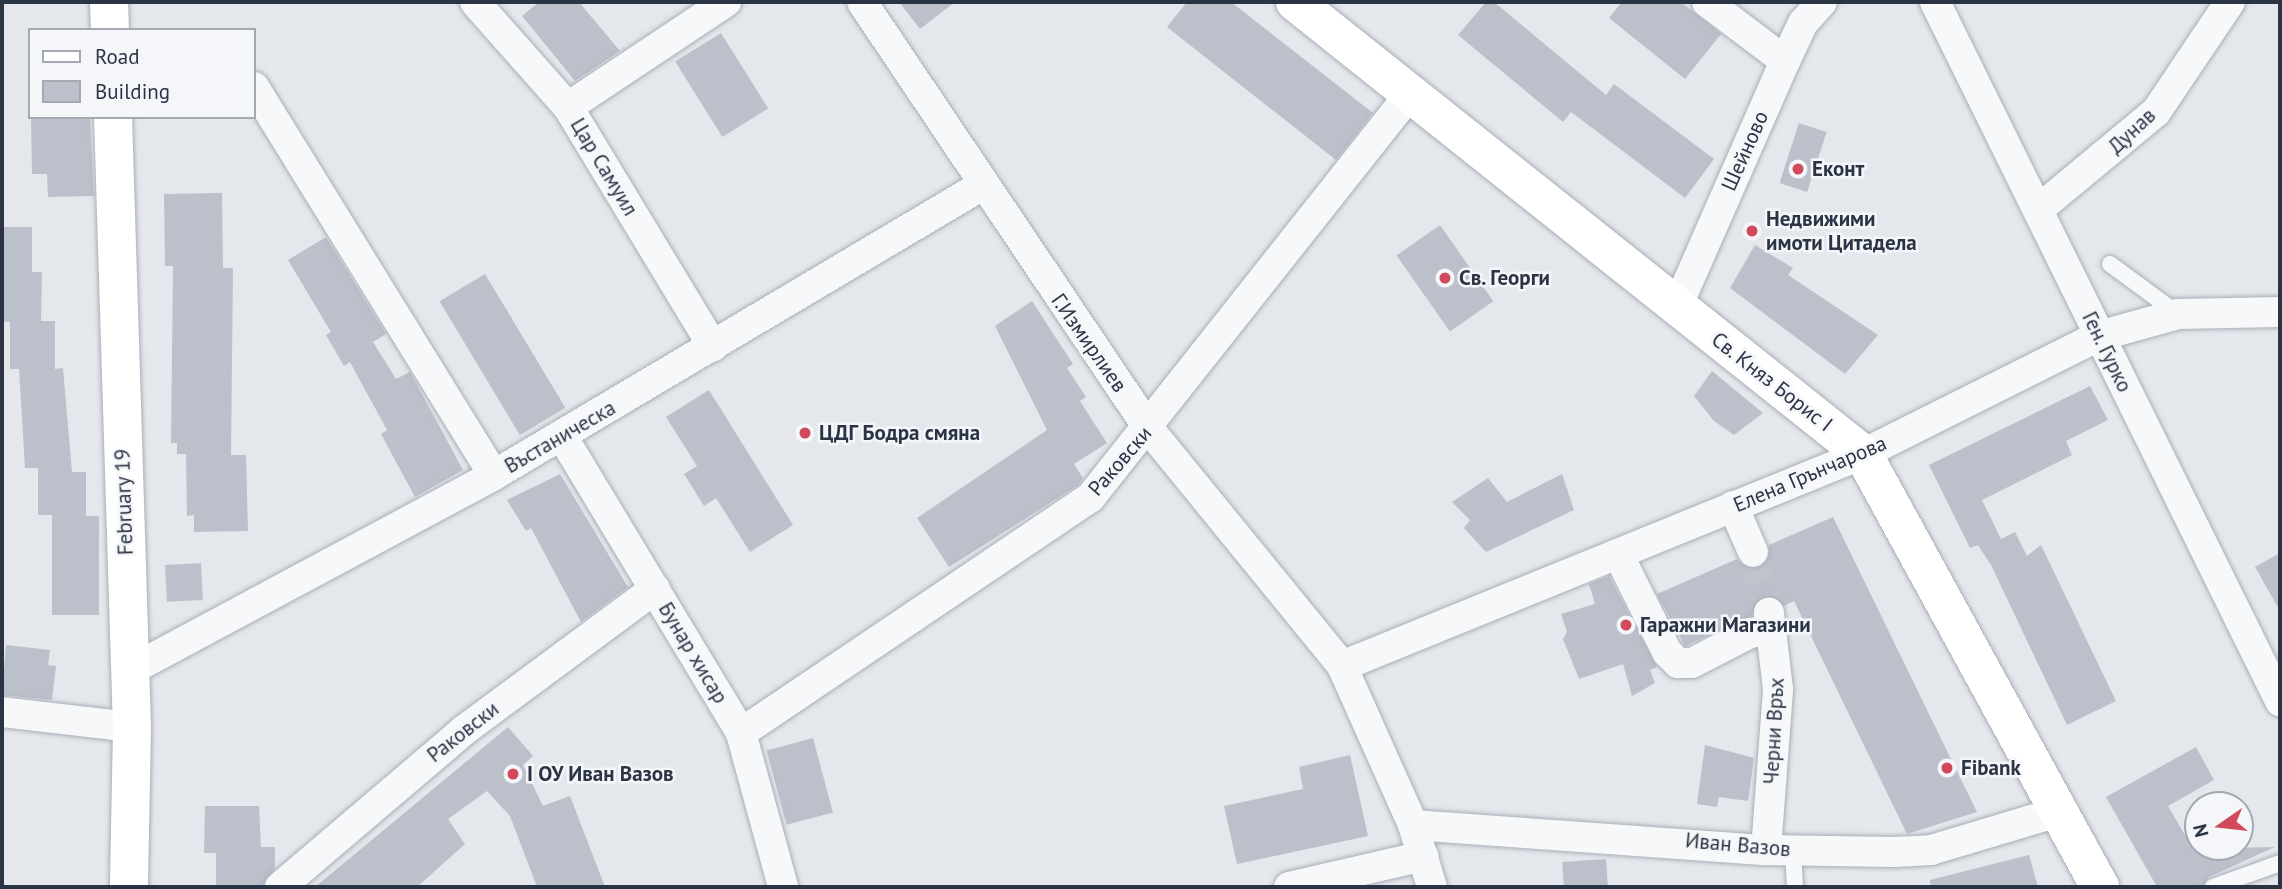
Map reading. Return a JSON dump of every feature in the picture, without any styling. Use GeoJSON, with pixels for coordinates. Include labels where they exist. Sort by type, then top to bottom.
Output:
{"type":"FeatureCollection","features":[{"type":"Feature","properties":{"kind":"street"},"geometry":{"type":"LineString","coordinates":[[109,2],[110,28]]}},
{"type":"Feature","properties":{"kind":"street","name":"Цар Самуил"},"geometry":{"type":"LineString","coordinates":[[475,2],[568,107],[713,346]]}},
{"type":"Feature","properties":{"kind":"street"},"geometry":{"type":"LineString","coordinates":[[568,107],[726,2]]}},
{"type":"Feature","properties":{"kind":"street","name":"Г.Измирлиев"},"geometry":{"type":"LineString","coordinates":[[862,2],[981,186],[1149,429],[1342,666],[1413,825],[1432,887]]}},
{"type":"Feature","properties":{"kind":"street","name":"Св. Княз Борис I"},"geometry":{"type":"LineString","coordinates":[[1295,2],[1863,454],[2100,887]]}},
{"type":"Feature","properties":{"kind":"street"},"geometry":{"type":"LineString","coordinates":[[1707,2],[1784,61]]}},
{"type":"Feature","properties":{"kind":"street","name":"Шейново"},"geometry":{"type":"LineString","coordinates":[[1677,307],[1784,61],[1803,23],[1822,2]]}},
{"type":"Feature","properties":{"kind":"street","name":"Ген. Гурко"},"geometry":{"type":"LineString","coordinates":[[1935,2],[2280,702]]}},
{"type":"Feature","properties":{"kind":"street","name":"Дунав"},"geometry":{"type":"LineString","coordinates":[[2039,209],[2156,112],[2230,2]]}},
{"type":"Feature","properties":{"kind":"street"},"geometry":{"type":"LineString","coordinates":[[256,90],[494,475]]}},
{"type":"Feature","properties":{"kind":"street","name":"Раковски"},"geometry":{"type":"LineString","coordinates":[[741,733],[1090,498],[1149,429],[1410,94]]}},
{"type":"Feature","properties":{"kind":"street","name":"February 19"},"geometry":{"type":"LineString","coordinates":[[113,119],[132,727],[129,887]]}},
{"type":"Feature","properties":{"kind":"street","name":"Въстаническа"},"geometry":{"type":"LineString","coordinates":[[129,671],[494,475],[981,186]]}},
{"type":"Feature","properties":{"kind":"street","name":"Елена Грънчарова"},"geometry":{"type":"LineString","coordinates":[[1342,666],[1863,454],[2099,336],[2178,314],[2280,312]]}},
{"type":"Feature","properties":{"kind":"street","name":"Бунар хисар"},"geometry":{"type":"LineString","coordinates":[[562,436],[741,733],[783,887]]}},
{"type":"Feature","properties":{"kind":"street"},"geometry":{"type":"LineString","coordinates":[[1733,506],[1753,552]]}},
{"type":"Feature","properties":{"kind":"street","name":"Черни Връх"},"geometry":{"type":"LineString","coordinates":[[1618,554],[1667,652],[1678,663],[1692,663],[1771,621],[1778,689],[1779,850]]}},
{"type":"Feature","properties":{"kind":"street","name":"Раковски"},"geometry":{"type":"LineString","coordinates":[[280,887],[463,731],[655,589]]}},
{"type":"Feature","properties":{"kind":"street"},"geometry":{"type":"LineString","coordinates":[[2,712],[132,727]]}},
{"type":"Feature","properties":{"kind":"street","name":"Иван Вазов"},"geometry":{"type":"LineString","coordinates":[[1413,825],[1779,850],[1931,850],[2058,812]]}},
{"type":"Feature","properties":{"kind":"street"},"geometry":{"type":"LineString","coordinates":[[1289,887],[1423,856]]}},
{"type":"Feature","properties":{"kind":"lane"},"geometry":{"type":"LineString","coordinates":[[2110,264],[2178,314]]}},
{"type":"Feature","properties":{"kind":"lane"},"geometry":{"type":"LineString","coordinates":[[1779,850],[1795,887]]}},
{"type":"Feature","properties":{"kind":"lane"},"geometry":{"type":"LineString","coordinates":[[2213,887],[2280,863]]}},
{"type":"Feature","properties":{"kind":"building"},"geometry":{"type":"Polygon","coordinates":[[[539,2],[579,2],[620,51],[575,81],[522,16],[539,2]]]}},
{"type":"Feature","properties":{"kind":"building"},"geometry":{"type":"Polygon","coordinates":[[[899,2],[955,2],[920,29],[899,2]]]}},
{"type":"Feature","properties":{"kind":"building"},"geometry":{"type":"Polygon","coordinates":[[[1187,2],[1231,2],[1373,113],[1336,160],[1167,27],[1187,2]]]}},
{"type":"Feature","properties":{"kind":"building"},"geometry":{"type":"Polygon","coordinates":[[[1486,2],[1494,2],[1606,95],[1614,84],[1714,159],[1685,198],[1571,112],[1563,122],[1458,35],[1486,2]]]}},
{"type":"Feature","properties":{"kind":"building"},"geometry":{"type":"Polygon","coordinates":[[[1622,2],[1681,2],[1721,34],[1685,79],[1609,18],[1622,2]]]}},
{"type":"Feature","properties":{"kind":"building"},"geometry":{"type":"Polygon","coordinates":[[[721,33],[768,108],[722,137],[675,62],[721,33]]]}},
{"type":"Feature","properties":{"kind":"building"},"geometry":{"type":"Polygon","coordinates":[[[31,119],[90,119],[94,196],[48,197],[47,174],[32,174],[31,119]]]}},
{"type":"Feature","properties":{"kind":"building"},"geometry":{"type":"Polygon","coordinates":[[[1799,123],[1827,132],[1807,192],[1780,183],[1799,123]]]}},
{"type":"Feature","properties":{"kind":"building"},"geometry":{"type":"Polygon","coordinates":[[[222,193],[223,268],[233,268],[231,455],[246,455],[248,531],[194,532],[194,515],[187,516],[186,454],[177,454],[177,443],[171,443],[173,266],[165,266],[164,194],[222,193]]]}},
{"type":"Feature","properties":{"kind":"building","name":"Св. Георги"},"geometry":{"type":"Polygon","coordinates":[[[1440,225],[1493,301],[1450,332],[1397,255],[1440,225]]]}},
{"type":"Feature","properties":{"kind":"building"},"geometry":{"type":"Polygon","coordinates":[[[2,227],[32,227],[32,272],[42,272],[41,321],[55,321],[55,369],[63,368],[72,472],[86,472],[86,516],[99,516],[99,615],[52,615],[52,515],[38,515],[38,468],[25,468],[19,369],[10,369],[10,322],[2,321],[2,227]]]}},
{"type":"Feature","properties":{"kind":"building"},"geometry":{"type":"Polygon","coordinates":[[[326,237],[386,334],[373,342],[396,379],[410,372],[463,470],[415,497],[381,434],[387,430],[350,362],[344,366],[326,335],[331,332],[288,260],[326,237]]]}},
{"type":"Feature","properties":{"kind":"building"},"geometry":{"type":"Polygon","coordinates":[[[1755,245],[1793,268],[1788,275],[1878,335],[1845,374],[1730,288],[1755,245]]]}},
{"type":"Feature","properties":{"kind":"building"},"geometry":{"type":"Polygon","coordinates":[[[485,274],[565,408],[520,435],[440,301],[485,274]]]}},
{"type":"Feature","properties":{"kind":"building"},"geometry":{"type":"Polygon","coordinates":[[[1032,301],[1073,364],[1067,368],[1086,397],[1080,401],[1107,443],[1074,464],[1083,478],[1078,485],[949,567],[917,518],[1047,430],[995,326],[1032,301]]]}},
{"type":"Feature","properties":{"kind":"building"},"geometry":{"type":"Polygon","coordinates":[[[1712,371],[1763,413],[1734,435],[1714,421],[1694,396],[1712,371]]]}},
{"type":"Feature","properties":{"kind":"building"},"geometry":{"type":"Polygon","coordinates":[[[2090,386],[2108,420],[2066,441],[2072,455],[1982,500],[2001,539],[2015,532],[2027,556],[2041,545],[2116,701],[2067,725],[1991,565],[1978,545],[1970,548],[1929,465],[2090,386]]]}},
{"type":"Feature","properties":{"kind":"building"},"geometry":{"type":"Polygon","coordinates":[[[709,390],[793,525],[750,552],[716,498],[704,506],[684,474],[697,466],[666,417],[709,390]]]}},
{"type":"Feature","properties":{"kind":"building"},"geometry":{"type":"Polygon","coordinates":[[[560,474],[628,587],[581,622],[531,528],[526,531],[507,500],[560,474]]]}},
{"type":"Feature","properties":{"kind":"building"},"geometry":{"type":"Polygon","coordinates":[[[1562,474],[1574,510],[1486,552],[1464,528],[1470,520],[1452,502],[1488,478],[1507,502],[1562,474]]]}},
{"type":"Feature","properties":{"kind":"building"},"geometry":{"type":"Polygon","coordinates":[[[1833,517],[1977,812],[1907,834],[1794,601],[1784,606],[1775,597],[1759,599],[1752,615],[1685,646],[1657,594],[1737,559],[1743,566],[1759,568],[1767,562],[1769,545],[1833,517]]]}},
{"type":"Feature","properties":{"kind":"building"},"geometry":{"type":"Polygon","coordinates":[[[2280,553],[2280,611],[2255,567],[2280,553]]]}},
{"type":"Feature","properties":{"kind":"building"},"geometry":{"type":"Polygon","coordinates":[[[201,563],[203,600],[167,602],[165,565],[201,563]]]}},
{"type":"Feature","properties":{"kind":"building"},"geometry":{"type":"Polygon","coordinates":[[[1609,576],[1657,667],[1650,670],[1655,683],[1632,696],[1623,664],[1579,679],[1563,639],[1567,632],[1561,614],[1595,604],[1589,584],[1609,576]]]}},
{"type":"Feature","properties":{"kind":"building"},"geometry":{"type":"Polygon","coordinates":[[[6,645],[50,650],[48,665],[56,666],[52,700],[2,695],[6,645]]]}},
{"type":"Feature","properties":{"kind":"building"},"geometry":{"type":"Polygon","coordinates":[[[508,727],[533,756],[523,765],[543,806],[570,796],[605,887],[537,887],[510,816],[487,791],[448,819],[465,844],[417,887],[315,887],[508,727]]]}},
{"type":"Feature","properties":{"kind":"building"},"geometry":{"type":"Polygon","coordinates":[[[813,738],[833,812],[787,825],[767,750],[813,738]]]}},
{"type":"Feature","properties":{"kind":"building"},"geometry":{"type":"Polygon","coordinates":[[[1705,745],[1754,758],[1748,801],[1719,797],[1717,807],[1697,804],[1705,745]]]}},
{"type":"Feature","properties":{"kind":"building"},"geometry":{"type":"Polygon","coordinates":[[[2196,747],[2214,780],[2195,791],[2184,791],[2184,797],[2168,806],[2184,834],[2184,861],[2244,861],[2209,877],[2203,887],[2157,887],[2106,797],[2196,747]]]}},
{"type":"Feature","properties":{"kind":"building"},"geometry":{"type":"Polygon","coordinates":[[[1350,755],[1368,836],[1237,864],[1224,806],[1303,789],[1299,767],[1350,755]]]}},
{"type":"Feature","properties":{"kind":"building"},"geometry":{"type":"Polygon","coordinates":[[[205,806],[259,806],[261,847],[275,847],[275,869],[263,885],[216,887],[216,853],[204,853],[205,806]]]}},
{"type":"Feature","properties":{"kind":"building"},"geometry":{"type":"Polygon","coordinates":[[[2275,847],[2254,857],[2254,848],[2275,847]]]}},
{"type":"Feature","properties":{"kind":"building"},"geometry":{"type":"Polygon","coordinates":[[[2029,855],[2038,887],[1931,887],[1930,880],[2029,855]]]}},
{"type":"Feature","properties":{"kind":"building"},"geometry":{"type":"Polygon","coordinates":[[[1606,859],[1608,887],[1564,887],[1562,862],[1606,859]]]}},
{"type":"Feature","properties":{"kind":"tunnel"},"geometry":{"type":"LineString","coordinates":[[1753,552],[1769,613]]}},
{"type":"Feature","properties":{"kind":"place","name":"Еконт"},"geometry":{"type":"Point","coordinates":[1798,169]}},
{"type":"Feature","properties":{"kind":"place","name":"Недвижими имоти Цитадела"},"geometry":{"type":"Point","coordinates":[1752,231]}},
{"type":"Feature","properties":{"kind":"place","name":"Св. Георги"},"geometry":{"type":"Point","coordinates":[1445,278]}},
{"type":"Feature","properties":{"kind":"place","name":"ЦДГ Бодра смяна"},"geometry":{"type":"Point","coordinates":[805,433]}},
{"type":"Feature","properties":{"kind":"place","name":"Гаражни Магазини"},"geometry":{"type":"Point","coordinates":[1626,625]}},
{"type":"Feature","properties":{"kind":"place","name":"Fibank"},"geometry":{"type":"Point","coordinates":[1947,768]}},
{"type":"Feature","properties":{"kind":"place","name":"I ОУ Иван Вазов"},"geometry":{"type":"Point","coordinates":[513,774]}}]}
